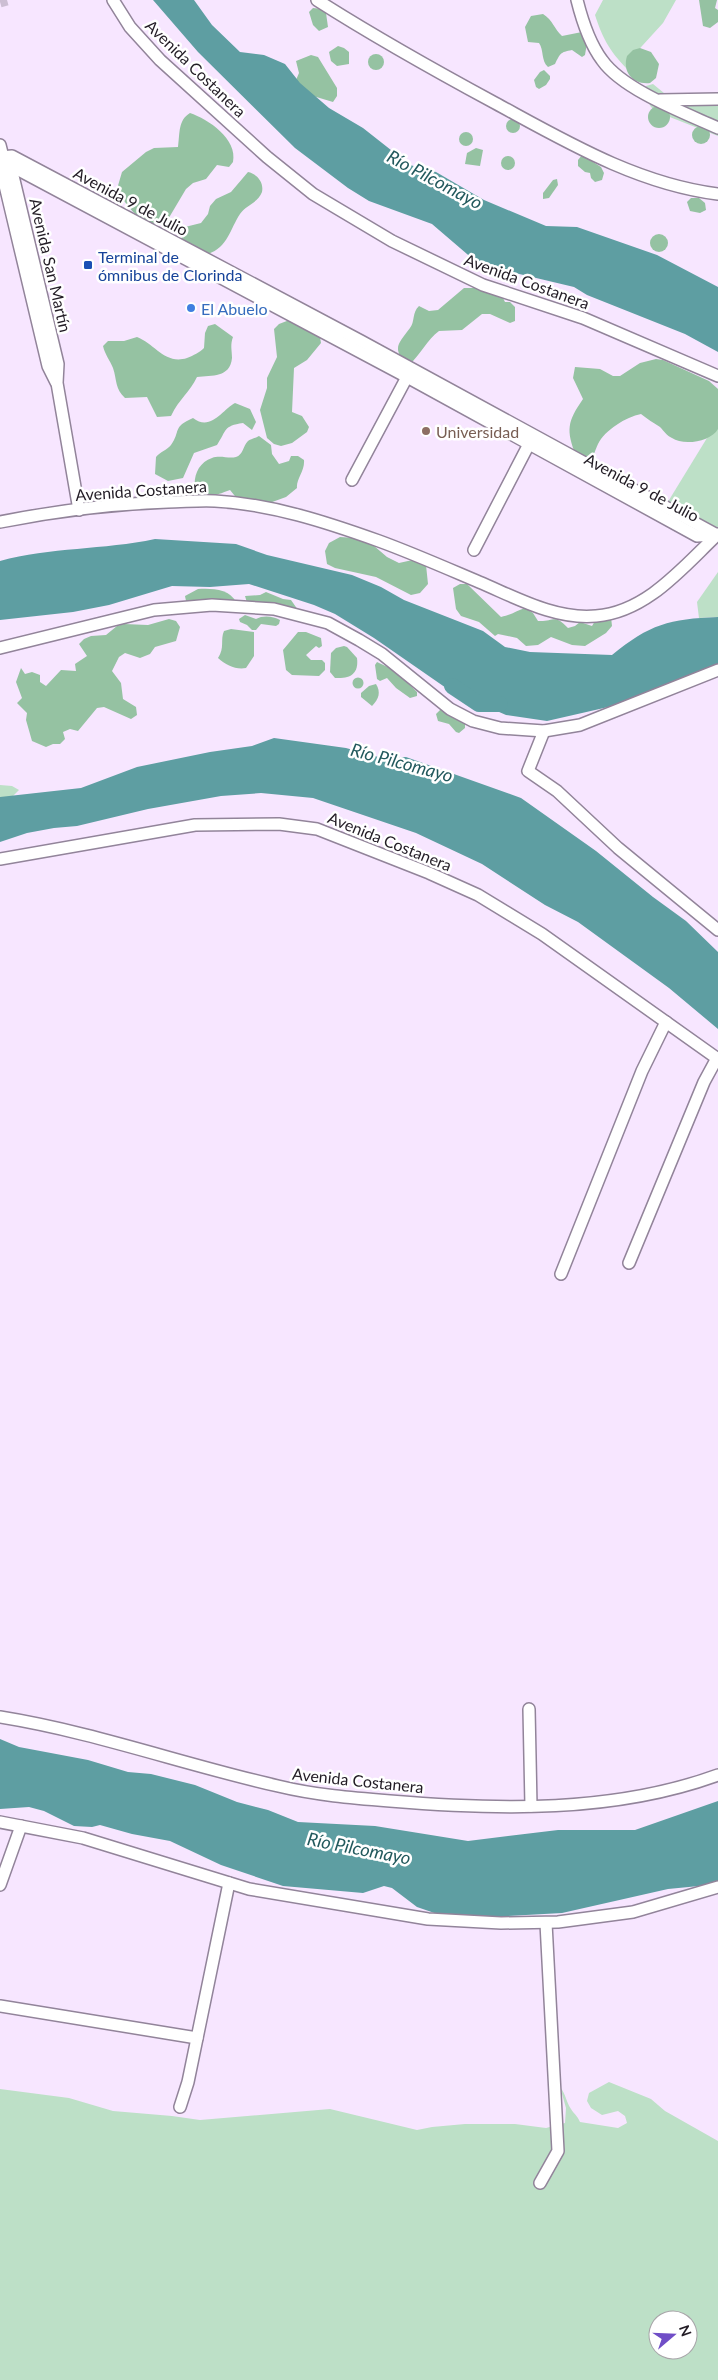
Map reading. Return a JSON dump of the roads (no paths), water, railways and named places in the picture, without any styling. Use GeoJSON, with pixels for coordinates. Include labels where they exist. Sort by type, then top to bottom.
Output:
{"type":"FeatureCollection","features":[{"type":"Feature","properties":{"kind":"street","name":"Avenida Costanera"},"geometry":{"type":"LineString","coordinates":[[113,0],[130,27],[160,60],[266,157],[313,194],[392,241],[483,285],[582,318],[718,376]]}},
{"type":"Feature","properties":{"kind":"street"},"geometry":{"type":"LineString","coordinates":[[317,0],[378,39],[587,153],[658,181],[695,191],[718,194]]}},
{"type":"Feature","properties":{"kind":"street"},"geometry":{"type":"LineString","coordinates":[[578,0],[583,21],[602,60],[615,74],[656,100],[718,128]]}},
{"type":"Feature","properties":{"kind":"street"},"geometry":{"type":"LineString","coordinates":[[656,100],[718,99]]}},
{"type":"Feature","properties":{"kind":"street","name":"Avenida 9 de Julio"},"geometry":{"type":"LineString","coordinates":[[1,153],[12,156],[407,377],[468,405],[529,444],[697,536],[718,535]]}},
{"type":"Feature","properties":{"kind":"street","name":"Avenida San Martín"},"geometry":{"type":"LineString","coordinates":[[1,153],[13,176],[58,364],[56,384],[79,510]]}},
{"type":"Feature","properties":{"kind":"street","name":"Avenida 9 de Julio"},"geometry":{"type":"LineString","coordinates":[[213,268],[468,405],[718,535]]}},
{"type":"Feature","properties":{"kind":"street"},"geometry":{"type":"LineString","coordinates":[[352,480],[407,377]]}},
{"type":"Feature","properties":{"kind":"street"},"geometry":{"type":"LineString","coordinates":[[474,550],[529,444]]}},
{"type":"Feature","properties":{"kind":"street","name":"Avenida Costanera"},"geometry":{"type":"LineString","coordinates":[[0,522],[79,510],[145,503],[214,501],[297,514],[379,541],[524,602],[572,617],[597,616],[624,609],[645,599],[679,574],[718,535]]}},
{"type":"Feature","properties":{"kind":"street"},"geometry":{"type":"LineString","coordinates":[[0,648],[154,610],[212,605],[274,609],[328,623],[344,632],[382,654],[450,709],[472,721],[500,728],[544,731],[580,725],[718,670]]}},
{"type":"Feature","properties":{"kind":"street"},"geometry":{"type":"LineString","coordinates":[[544,731],[528,771],[558,791],[618,848],[718,930]]}},
{"type":"Feature","properties":{"kind":"street","name":"Avenida Costanera"},"geometry":{"type":"LineString","coordinates":[[0,859],[195,825],[279,824],[317,830],[429,873],[478,895],[542,934],[717,1058]]}},
{"type":"Feature","properties":{"kind":"street"},"geometry":{"type":"LineString","coordinates":[[561,1274],[642,1071],[666,1022]]}},
{"type":"Feature","properties":{"kind":"street"},"geometry":{"type":"LineString","coordinates":[[629,1263],[704,1082],[717,1058]]}},
{"type":"Feature","properties":{"kind":"street"},"geometry":{"type":"LineString","coordinates":[[528,1710],[531,1806]]}},
{"type":"Feature","properties":{"kind":"street","name":"Avenida Costanera"},"geometry":{"type":"LineString","coordinates":[[0,1717],[78,1732],[279,1787],[322,1794],[429,1804],[531,1806],[574,1804],[638,1797],[692,1785],[718,1775]]}},
{"type":"Feature","properties":{"kind":"street"},"geometry":{"type":"LineString","coordinates":[[0,1822],[83,1838],[249,1889],[428,1919],[546,1922],[633,1912],[718,1887]]}},
{"type":"Feature","properties":{"kind":"street"},"geometry":{"type":"LineString","coordinates":[[0,1885],[21,1826]]}},
{"type":"Feature","properties":{"kind":"street"},"geometry":{"type":"LineString","coordinates":[[180,2107],[197,2038],[229,1883]]}},
{"type":"Feature","properties":{"kind":"street"},"geometry":{"type":"LineString","coordinates":[[540,2183],[558,2151],[546,1922]]}},
{"type":"Feature","properties":{"kind":"street"},"geometry":{"type":"LineString","coordinates":[[0,2006],[197,2038]]}},
{"type":"Feature","properties":{"kind":"water"},"geometry":{"type":"Polygon","coordinates":[[[153,0],[194,0],[212,25],[240,52],[264,55],[285,64],[300,83],[329,108],[363,128],[410,165],[436,172],[484,200],[546,226],[577,227],[657,255],[718,287],[718,352],[685,334],[587,295],[574,287],[511,272],[474,260],[432,224],[369,201],[348,188],[295,148],[198,52],[153,0]]]}},
{"type":"Feature","properties":{"kind":"water"},"geometry":{"type":"Polygon","coordinates":[[[155,539],[236,544],[267,555],[352,575],[381,587],[404,600],[483,631],[505,647],[530,652],[612,655],[638,636],[661,625],[686,619],[718,617],[718,665],[617,705],[547,721],[506,715],[449,690],[374,638],[335,614],[314,605],[249,584],[210,587],[172,586],[109,605],[73,612],[0,620],[0,561],[38,553],[136,543],[155,539]]]}},
{"type":"Feature","properties":{"kind":"water"},"geometry":{"type":"Polygon","coordinates":[[[274,738],[346,748],[382,758],[406,757],[521,798],[596,851],[686,921],[718,952],[718,1029],[669,988],[578,922],[545,905],[482,864],[416,833],[313,798],[261,793],[221,796],[148,809],[77,826],[27,833],[0,842],[0,797],[81,788],[137,767],[210,752],[252,746],[274,738]]]}},
{"type":"Feature","properties":{"kind":"water"},"geometry":{"type":"Polygon","coordinates":[[[0,1739],[19,1747],[88,1760],[128,1772],[151,1774],[195,1785],[237,1802],[268,1810],[298,1822],[375,1826],[468,1841],[558,1830],[635,1830],[718,1801],[718,1881],[699,1886],[668,1889],[562,1913],[474,1918],[446,1917],[417,1907],[392,1888],[384,1886],[363,1893],[283,1886],[221,1865],[170,1841],[132,1834],[100,1825],[92,1827],[74,1826],[44,1811],[29,1807],[0,1809],[0,1739]]]}},
{"type":"Feature","properties":{"kind":"waterway","name":"Río Pilcomayo"},"geometry":{"type":"LineString","coordinates":[[452,686],[479,704],[500,704]]}},
{"type":"Feature","properties":{"kind":"tunnel"},"geometry":{"type":"LineString","coordinates":[[0,2],[7,0]]}},
{"type":"Feature","properties":{"kind":"place","name":"Terminal de ómnibus de Clorinda"},"geometry":{"type":"Point","coordinates":[88,265]}},
{"type":"Feature","properties":{"kind":"place","name":"El Abuelo"},"geometry":{"type":"Point","coordinates":[191,308]}},
{"type":"Feature","properties":{"kind":"place","name":"Universidad"},"geometry":{"type":"Point","coordinates":[426,431]}}]}
